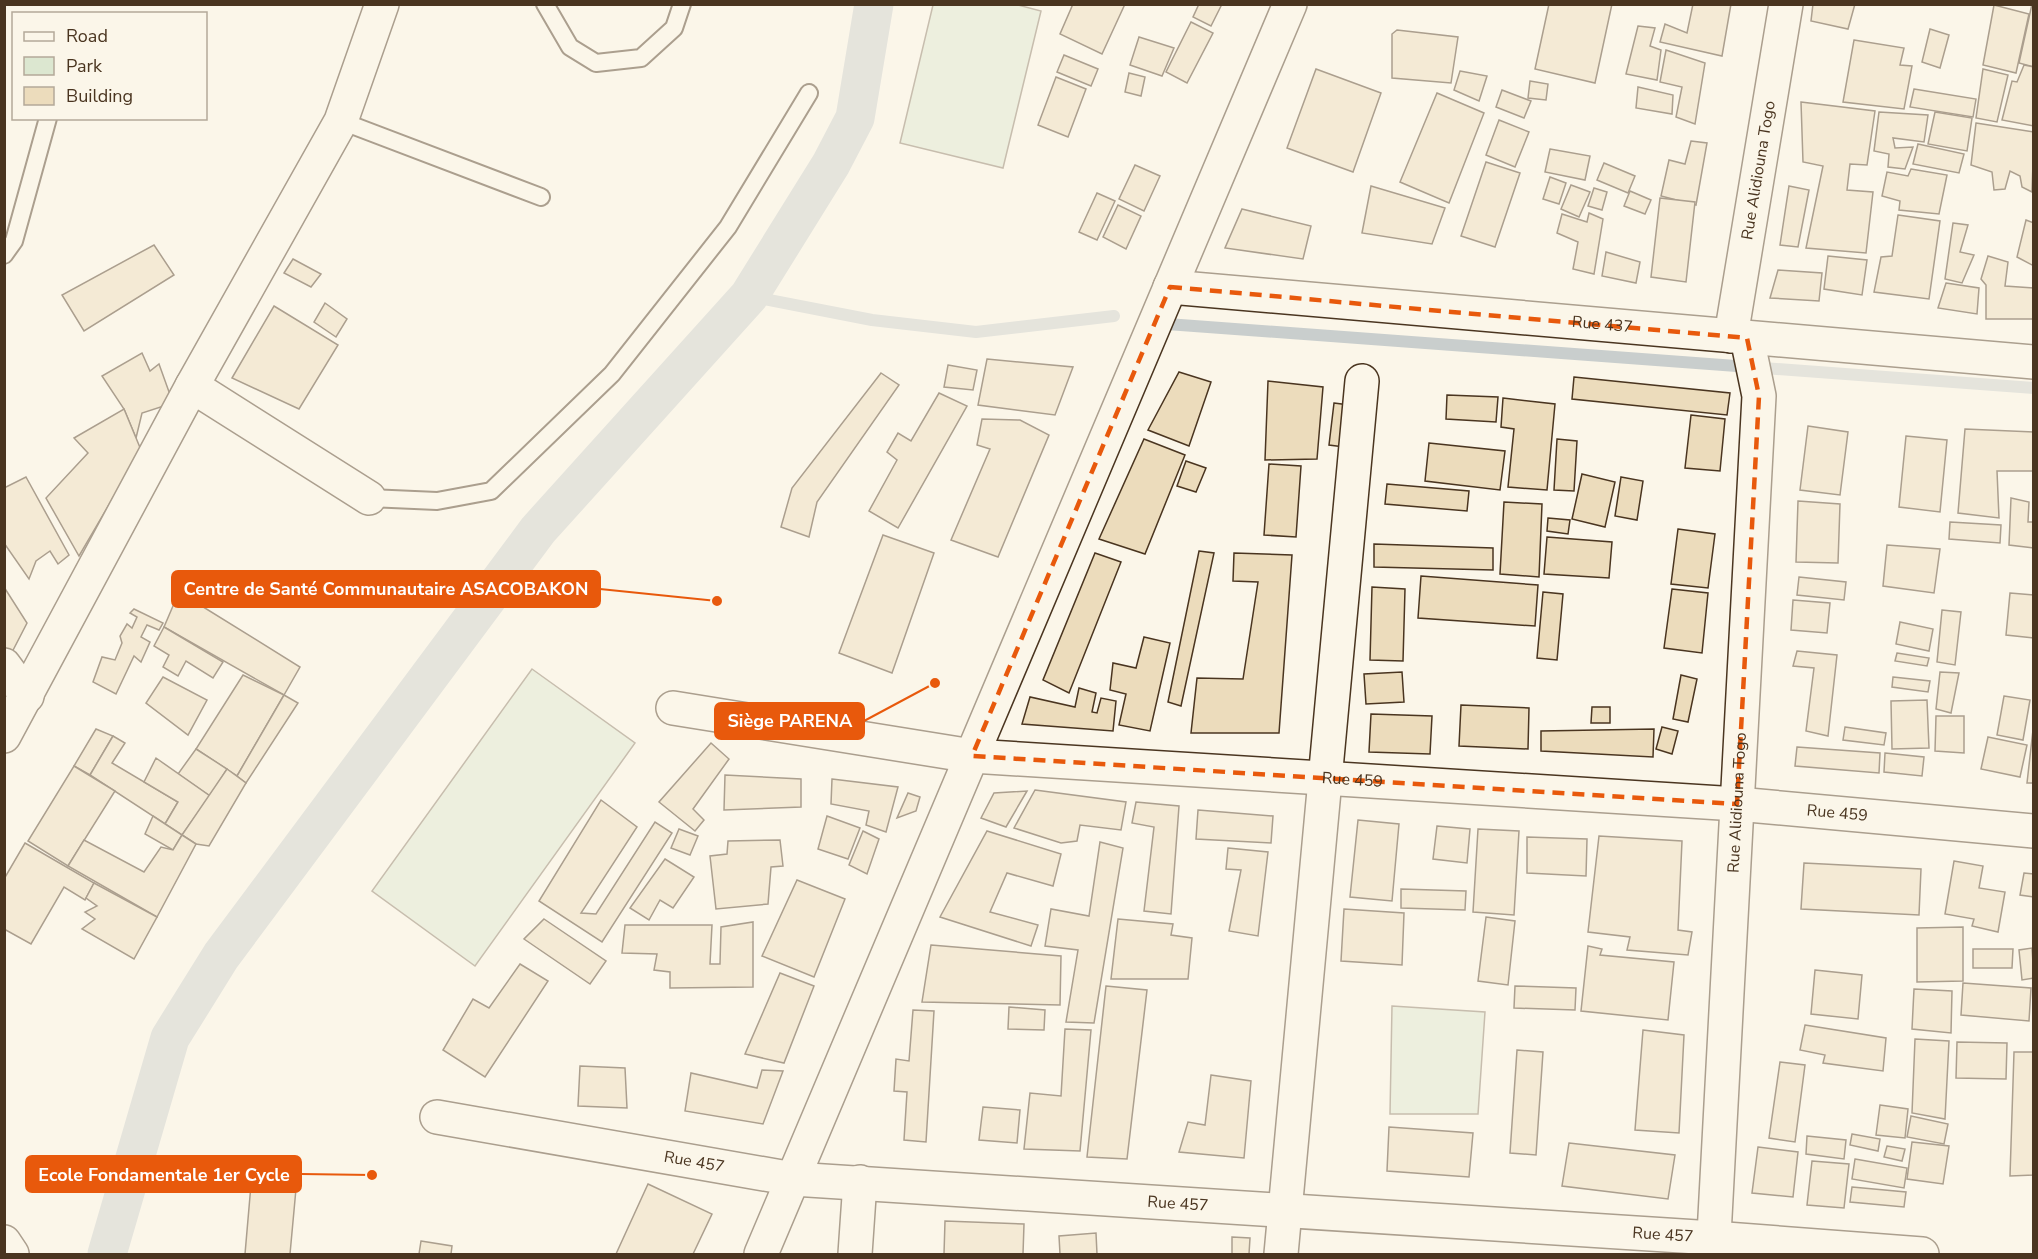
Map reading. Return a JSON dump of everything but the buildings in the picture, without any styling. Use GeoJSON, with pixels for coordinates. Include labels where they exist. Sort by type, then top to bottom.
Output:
{"type":"FeatureCollection","features":[{"type":"Feature","properties":{"kind":"street"},"geometry":{"type":"LineString","coordinates":[[4,736],[192,386],[341,121],[382,4]]}},
{"type":"Feature","properties":{"kind":"street"},"geometry":{"type":"LineString","coordinates":[[761,1254],[1290,4]]}},
{"type":"Feature","properties":{"kind":"street","name":"Rue Alidiouna Togo"},"geometry":{"type":"LineString","coordinates":[[1713,1246],[1759,396],[1742,342],[1786,4]]}},
{"type":"Feature","properties":{"kind":"street","name":"Rue 437"},"geometry":{"type":"LineString","coordinates":[[1170,287],[1742,342],[2034,362]]}},
{"type":"Feature","properties":{"kind":"street"},"geometry":{"type":"LineString","coordinates":[[1281,1254],[1362,381]]}},
{"type":"Feature","properties":{"kind":"street"},"geometry":{"type":"LineString","coordinates":[[192,386],[369,498]]}},
{"type":"Feature","properties":{"kind":"street"},"geometry":{"type":"LineString","coordinates":[[4,665],[27,696]]}},
{"type":"Feature","properties":{"kind":"street","name":"Rue 459"},"geometry":{"type":"LineString","coordinates":[[673,708],[972,756],[1737,804],[2034,831]]}},
{"type":"Feature","properties":{"kind":"street","name":"Rue 457"},"geometry":{"type":"LineString","coordinates":[[436,1117],[793,1179],[1285,1210],[1713,1246],[1922,1254]]}},
{"type":"Feature","properties":{"kind":"street"},"geometry":{"type":"LineString","coordinates":[[855,1254],[860,1182]]}},
{"type":"Feature","properties":{"kind":"street"},"geometry":{"type":"LineString","coordinates":[[4,1242],[12,1254]]}},
{"type":"Feature","properties":{"kind":"lane"},"geometry":{"type":"LineString","coordinates":[[545,4],[570,47],[596,63],[640,58],[674,28],[682,4]]}},
{"type":"Feature","properties":{"kind":"lane"},"geometry":{"type":"LineString","coordinates":[[369,498],[437,501],[491,491],[612,374],[728,228],[809,93]]}},
{"type":"Feature","properties":{"kind":"lane"},"geometry":{"type":"LineString","coordinates":[[4,255],[14,241],[47,120]]}},
{"type":"Feature","properties":{"kind":"lane"},"geometry":{"type":"LineString","coordinates":[[341,121],[541,197]]}},
{"type":"Feature","properties":{"kind":"highlighted area"},"geometry":{"type":"Polygon","coordinates":[[[1170,287],[1747,338],[1759,396],[1737,804],[972,756],[1170,287]]]}},
{"type":"Feature","properties":{"kind":"green space"},"geometry":{"type":"Polygon","coordinates":[[[1014,4],[1041,11],[1003,168],[900,143],[933,5],[1014,4]]]}},
{"type":"Feature","properties":{"kind":"green space"},"geometry":{"type":"Polygon","coordinates":[[[532,669],[635,743],[475,966],[372,891],[532,669]]]}},
{"type":"Feature","properties":{"kind":"green space"},"geometry":{"type":"Polygon","coordinates":[[[1392,1006],[1485,1012],[1478,1114],[1390,1114],[1392,1006]]]}},
{"type":"Feature","properties":{"kind":"waterway"},"geometry":{"type":"LineString","coordinates":[[107,1254],[170,1038],[221,956],[538,530],[749,296],[831,164],[855,118],[874,4]]}},
{"type":"Feature","properties":{"kind":"waterway"},"geometry":{"type":"LineString","coordinates":[[749,296],[872,320],[976,332],[1114,316]]}},
{"type":"Feature","properties":{"kind":"waterway"},"geometry":{"type":"LineString","coordinates":[[1167,324],[2034,388]]}},
{"type":"Feature","properties":{"kind":"place","name":"Centre de Santé Communautaire ASACOBAKON"},"geometry":{"type":"Point","coordinates":[717,601]}},
{"type":"Feature","properties":{"kind":"place","name":"Siège PARENA"},"geometry":{"type":"Point","coordinates":[935,683]}},
{"type":"Feature","properties":{"kind":"place","name":"Ecole Fondamentale 1er Cycle"},"geometry":{"type":"Point","coordinates":[372,1175]}}]}
